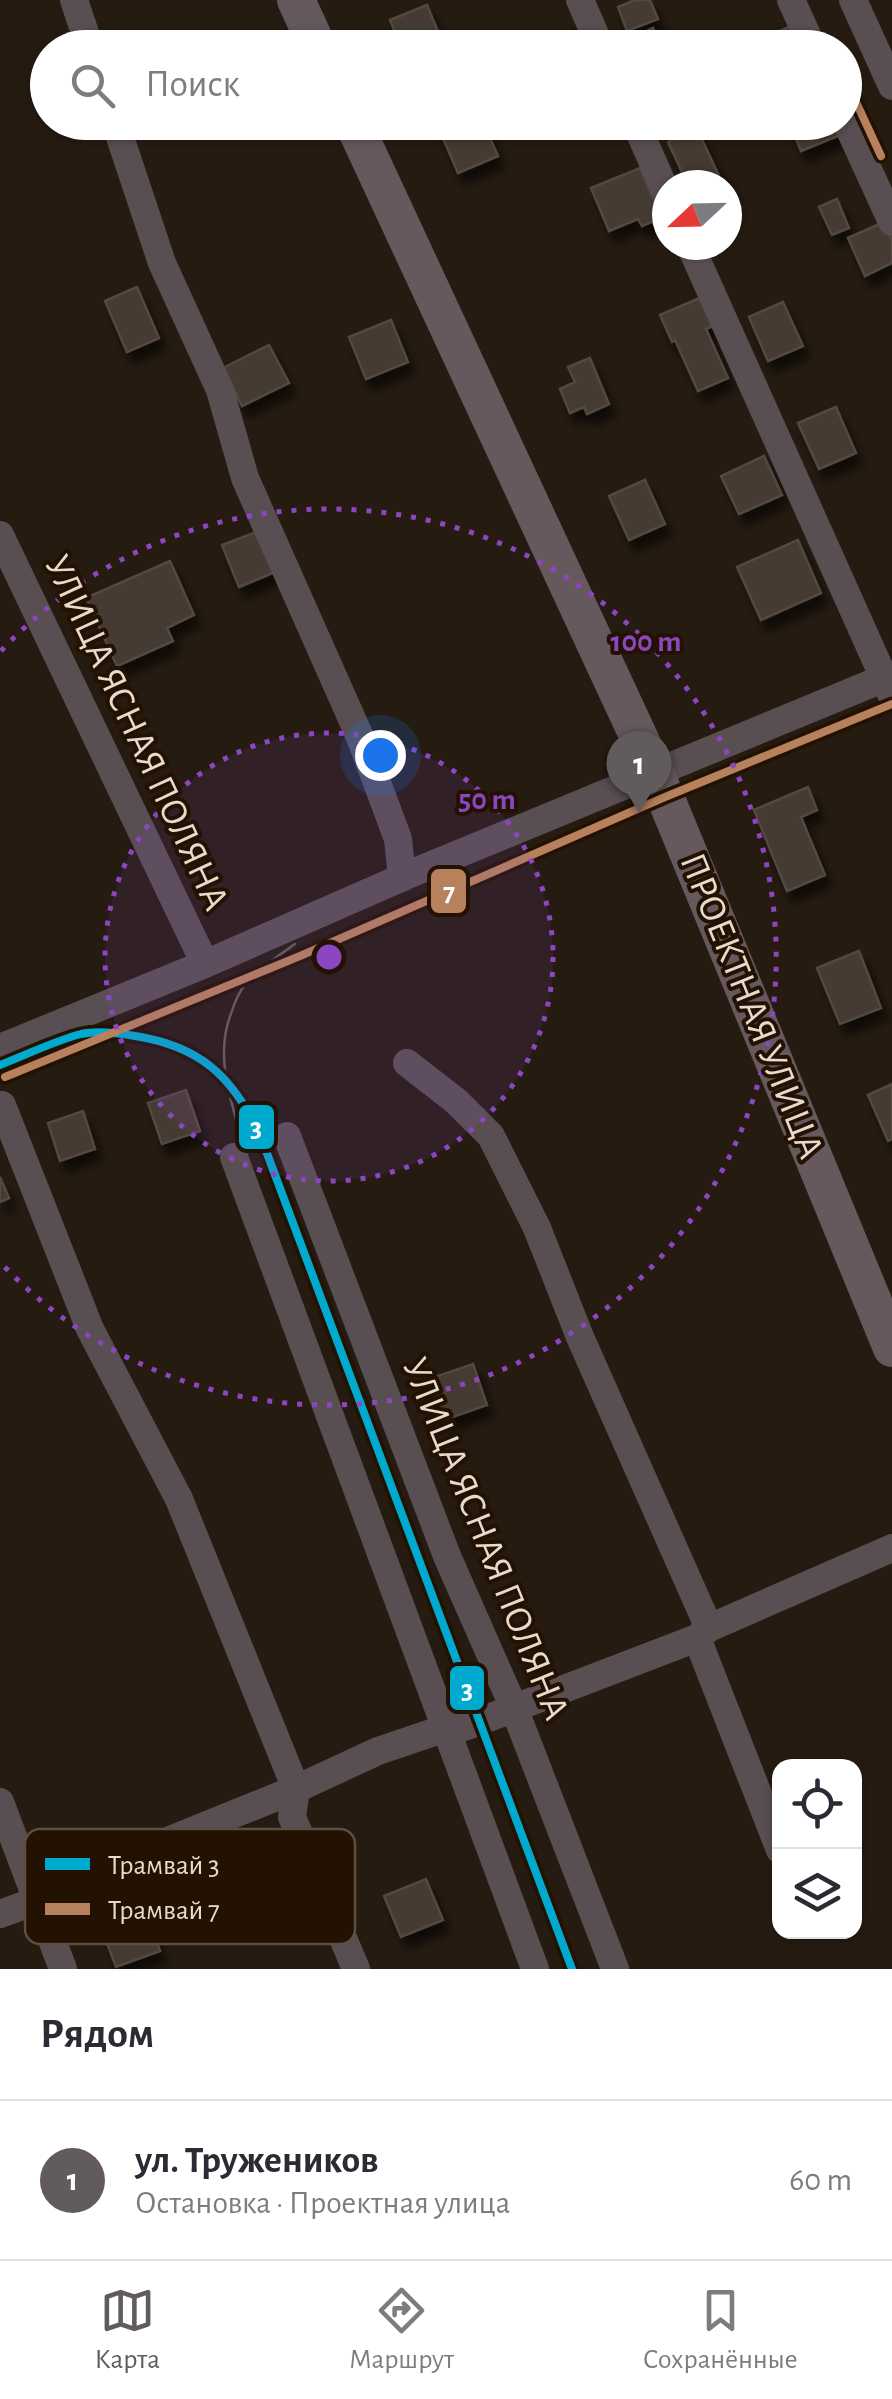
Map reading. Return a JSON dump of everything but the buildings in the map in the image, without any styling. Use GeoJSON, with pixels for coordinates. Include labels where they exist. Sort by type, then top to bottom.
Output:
{"type":"FeatureCollection","features":[{"type":"Feature","properties":{"kind":"main road"},"geometry":{"type":"LineString","coordinates":[[296,0],[310,30]]}},
{"type":"Feature","properties":{"kind":"main road","name":"ПРОЕКТНАЯ УЛИЦА"},"geometry":{"type":"LineString","coordinates":[[361,140],[655,772],[892,1348]]}},
{"type":"Feature","properties":{"kind":"street"},"geometry":{"type":"LineString","coordinates":[[74,0],[84,30]]}},
{"type":"Feature","properties":{"kind":"street"},"geometry":{"type":"LineString","coordinates":[[580,0],[593,30]]}},
{"type":"Feature","properties":{"kind":"street"},"geometry":{"type":"LineString","coordinates":[[791,0],[805,30]]}},
{"type":"Feature","properties":{"kind":"street"},"geometry":{"type":"LineString","coordinates":[[853,0],[892,86]]}},
{"type":"Feature","properties":{"kind":"street"},"geometry":{"type":"LineString","coordinates":[[121,140],[162,263],[220,390],[245,478],[360,737],[398,839],[402,878]]}},
{"type":"Feature","properties":{"kind":"street"},"geometry":{"type":"LineString","coordinates":[[643,140],[656,170]]}},
{"type":"Feature","properties":{"kind":"street"},"geometry":{"type":"LineString","coordinates":[[855,140],[892,222]]}},
{"type":"Feature","properties":{"kind":"street"},"geometry":{"type":"LineString","coordinates":[[0,1048],[655,772],[889,683],[697,260]]}},
{"type":"Feature","properties":{"kind":"street","name":"УЛИЦА ЯСНАЯ ПОЛЯНА"},"geometry":{"type":"LineString","coordinates":[[0,534],[204,964]]}},
{"type":"Feature","properties":{"kind":"street"},"geometry":{"type":"LineString","coordinates":[[407,1063],[456,1101],[491,1136],[537,1228],[703,1633],[780,1849]]}},
{"type":"Feature","properties":{"kind":"street"},"geometry":{"type":"LineString","coordinates":[[0,1106],[90,1329],[179,1500],[296,1789],[292,1817],[297,1829]]}},
{"type":"Feature","properties":{"kind":"street","name":"УЛИЦА ЯСНАЯ ПОЛЯНА"},"geometry":{"type":"LineString","coordinates":[[288,1136],[447,1556],[514,1708],[614,1969]]}},
{"type":"Feature","properties":{"kind":"street"},"geometry":{"type":"LineString","coordinates":[[234,1157],[535,1969]]}},
{"type":"Feature","properties":{"kind":"street"},"geometry":{"type":"LineString","coordinates":[[197,1829],[378,1751],[446,1728],[461,1728],[703,1633],[892,1548]]}},
{"type":"Feature","properties":{"kind":"street"},"geometry":{"type":"LineString","coordinates":[[0,1802],[25,1871]]}},
{"type":"Feature","properties":{"kind":"street"},"geometry":{"type":"LineString","coordinates":[[0,1914],[25,1905]]}},
{"type":"Feature","properties":{"kind":"street"},"geometry":{"type":"LineString","coordinates":[[53,1944],[63,1969]]}},
{"type":"Feature","properties":{"kind":"street"},"geometry":{"type":"LineString","coordinates":[[345,1944],[356,1969]]}},
{"type":"Feature","properties":{"kind":"tram line","name":"7"},"geometry":{"type":"LineString","coordinates":[[862,115],[881,156]]}},
{"type":"Feature","properties":{"kind":"tram line","name":"7"},"geometry":{"type":"LineString","coordinates":[[5,1077],[892,704]]}},
{"type":"Feature","properties":{"kind":"tram line"},"geometry":{"type":"LineString","coordinates":[[242,1140],[226,1076],[227,1027],[246,983],[295,944]]}},
{"type":"Feature","properties":{"kind":"tram line","name":"3"},"geometry":{"type":"LineString","coordinates":[[0,1065],[81,1034],[135,1036],[195,1056],[237,1094],[259,1132],[572,1969]]}},
{"type":"Feature","properties":{"kind":"place","name":"ул. Тружеников"},"geometry":{"type":"Point","coordinates":[639,813]}}]}
